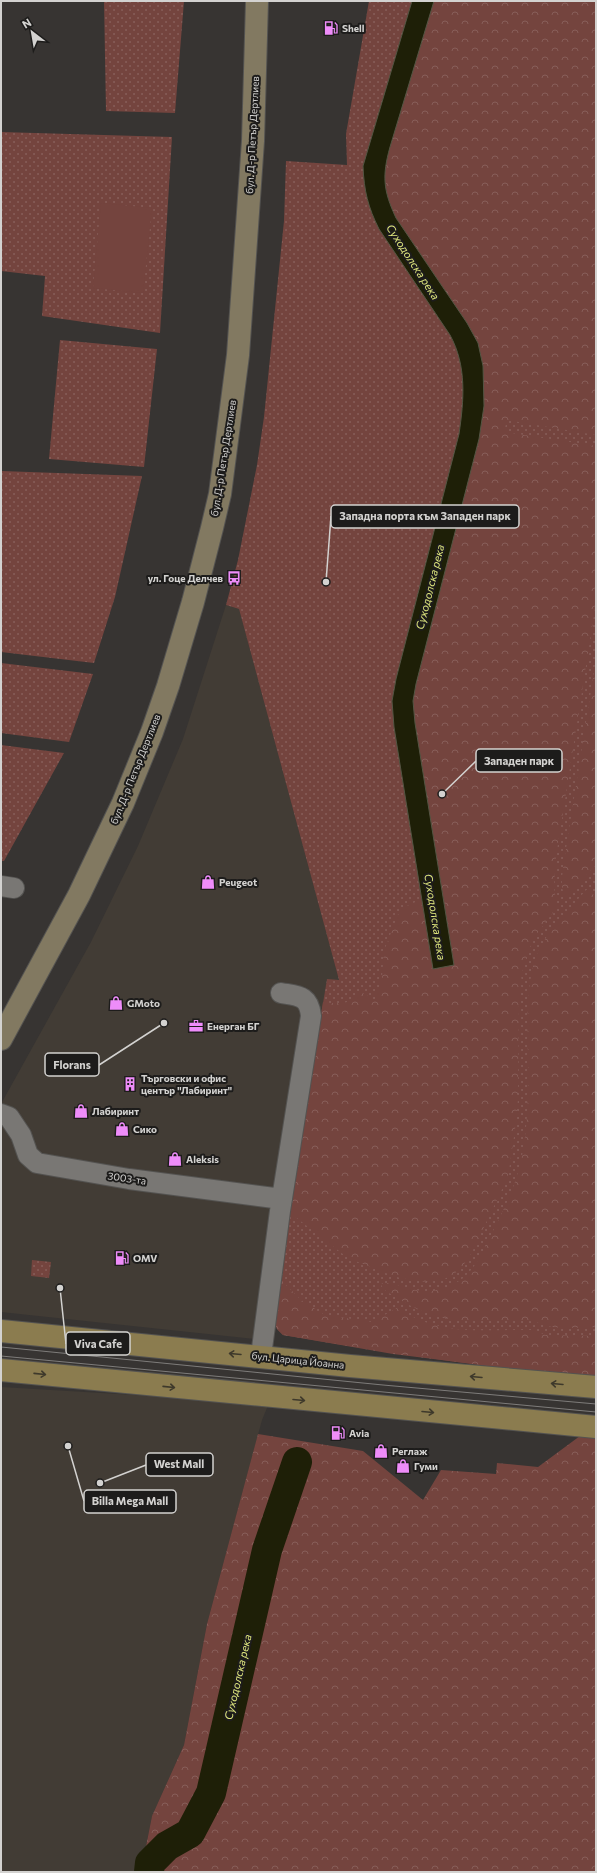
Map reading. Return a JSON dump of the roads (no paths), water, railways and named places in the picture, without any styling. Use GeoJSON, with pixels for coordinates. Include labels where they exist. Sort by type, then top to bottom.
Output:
{"type":"FeatureCollection","features":[{"type":"Feature","properties":{"kind":"main road","name":"бул. Д-р Петър Дертлиев"},"geometry":{"type":"LineString","coordinates":[[1,1039],[79,895],[123,803],[152,732],[168,686],[193,602],[212,528],[220,494],[238,355],[253,141],[257,1]]}},
{"type":"Feature","properties":{"kind":"main road","name":"бул. Царица Йоанна"},"geometry":{"type":"LineString","coordinates":[[1,1331],[350,1366],[596,1387]]}},
{"type":"Feature","properties":{"kind":"main road"},"geometry":{"type":"LineString","coordinates":[[1,1370],[596,1427]]}},
{"type":"Feature","properties":{"kind":"street"},"geometry":{"type":"LineString","coordinates":[[261,1356],[282,1199],[311,1016],[308,1003],[304,999],[298,996],[281,993]]}},
{"type":"Feature","properties":{"kind":"street","name":"3003-та"},"geometry":{"type":"LineString","coordinates":[[1,1114],[9,1117],[21,1135],[28,1155],[37,1163],[129,1179],[282,1199]]}},
{"type":"Feature","properties":{"kind":"water"},"geometry":{"type":"Polygon","coordinates":[[[412,1],[434,1],[387,157],[385,175],[386,191],[396,218],[467,323],[478,343],[483,366],[484,406],[479,439],[416,684],[413,701],[415,723],[454,965],[433,969],[394,727],[392,701],[396,679],[459,434],[463,396],[462,371],[450,335],[375,221],[367,199],[363,166],[412,1]]]}},
{"type":"Feature","properties":{"kind":"waterway","name":"Суходолска река"},"geometry":{"type":"LineString","coordinates":[[149,1872],[150,1863],[167,1846],[190,1833],[211,1793],[267,1550],[297,1462]]}},
{"type":"Feature","properties":{"kind":"tram line"},"geometry":{"type":"LineString","coordinates":[[1,1347],[383,1385],[596,1404]]}},
{"type":"Feature","properties":{"kind":"tram line"},"geometry":{"type":"LineString","coordinates":[[1,1356],[596,1412]]}},
{"type":"Feature","properties":{"kind":"place","name":"Shell"},"geometry":{"type":"Point","coordinates":[331,28]}},
{"type":"Feature","properties":{"kind":"place","name":"ул. Гоце Делчев"},"geometry":{"type":"Point","coordinates":[234,578]}},
{"type":"Feature","properties":{"kind":"place","name":"Западна порта към Западен парк"},"geometry":{"type":"Point","coordinates":[326,582]}},
{"type":"Feature","properties":{"kind":"place","name":"Западен парк"},"geometry":{"type":"Point","coordinates":[442,794]}},
{"type":"Feature","properties":{"kind":"place","name":"Peugeot"},"geometry":{"type":"Point","coordinates":[208,882]}},
{"type":"Feature","properties":{"kind":"place","name":"GMoto"},"geometry":{"type":"Point","coordinates":[116,1003]}},
{"type":"Feature","properties":{"kind":"place","name":"Florans"},"geometry":{"type":"Point","coordinates":[164,1023]}},
{"type":"Feature","properties":{"kind":"place","name":"Енерган БГ"},"geometry":{"type":"Point","coordinates":[196,1026]}},
{"type":"Feature","properties":{"kind":"place","name":"Търговски и офис център \"Лабиринт\""},"geometry":{"type":"Point","coordinates":[130,1084]}},
{"type":"Feature","properties":{"kind":"place","name":"Лабиринт"},"geometry":{"type":"Point","coordinates":[81,1111]}},
{"type":"Feature","properties":{"kind":"place","name":"Сико"},"geometry":{"type":"Point","coordinates":[122,1129]}},
{"type":"Feature","properties":{"kind":"place","name":"Aleksis"},"geometry":{"type":"Point","coordinates":[175,1159]}},
{"type":"Feature","properties":{"kind":"place","name":"OMV"},"geometry":{"type":"Point","coordinates":[122,1258]}},
{"type":"Feature","properties":{"kind":"place","name":"Viva Cafe"},"geometry":{"type":"Point","coordinates":[60,1288]}},
{"type":"Feature","properties":{"kind":"place","name":"Avia"},"geometry":{"type":"Point","coordinates":[338,1433]}},
{"type":"Feature","properties":{"kind":"place","name":"Billa Mega Mall"},"geometry":{"type":"Point","coordinates":[68,1446]}},
{"type":"Feature","properties":{"kind":"place","name":"Реглаж"},"geometry":{"type":"Point","coordinates":[381,1451]}},
{"type":"Feature","properties":{"kind":"place","name":"Гуми"},"geometry":{"type":"Point","coordinates":[403,1466]}},
{"type":"Feature","properties":{"kind":"place","name":"West Mall"},"geometry":{"type":"Point","coordinates":[100,1483]}}]}
